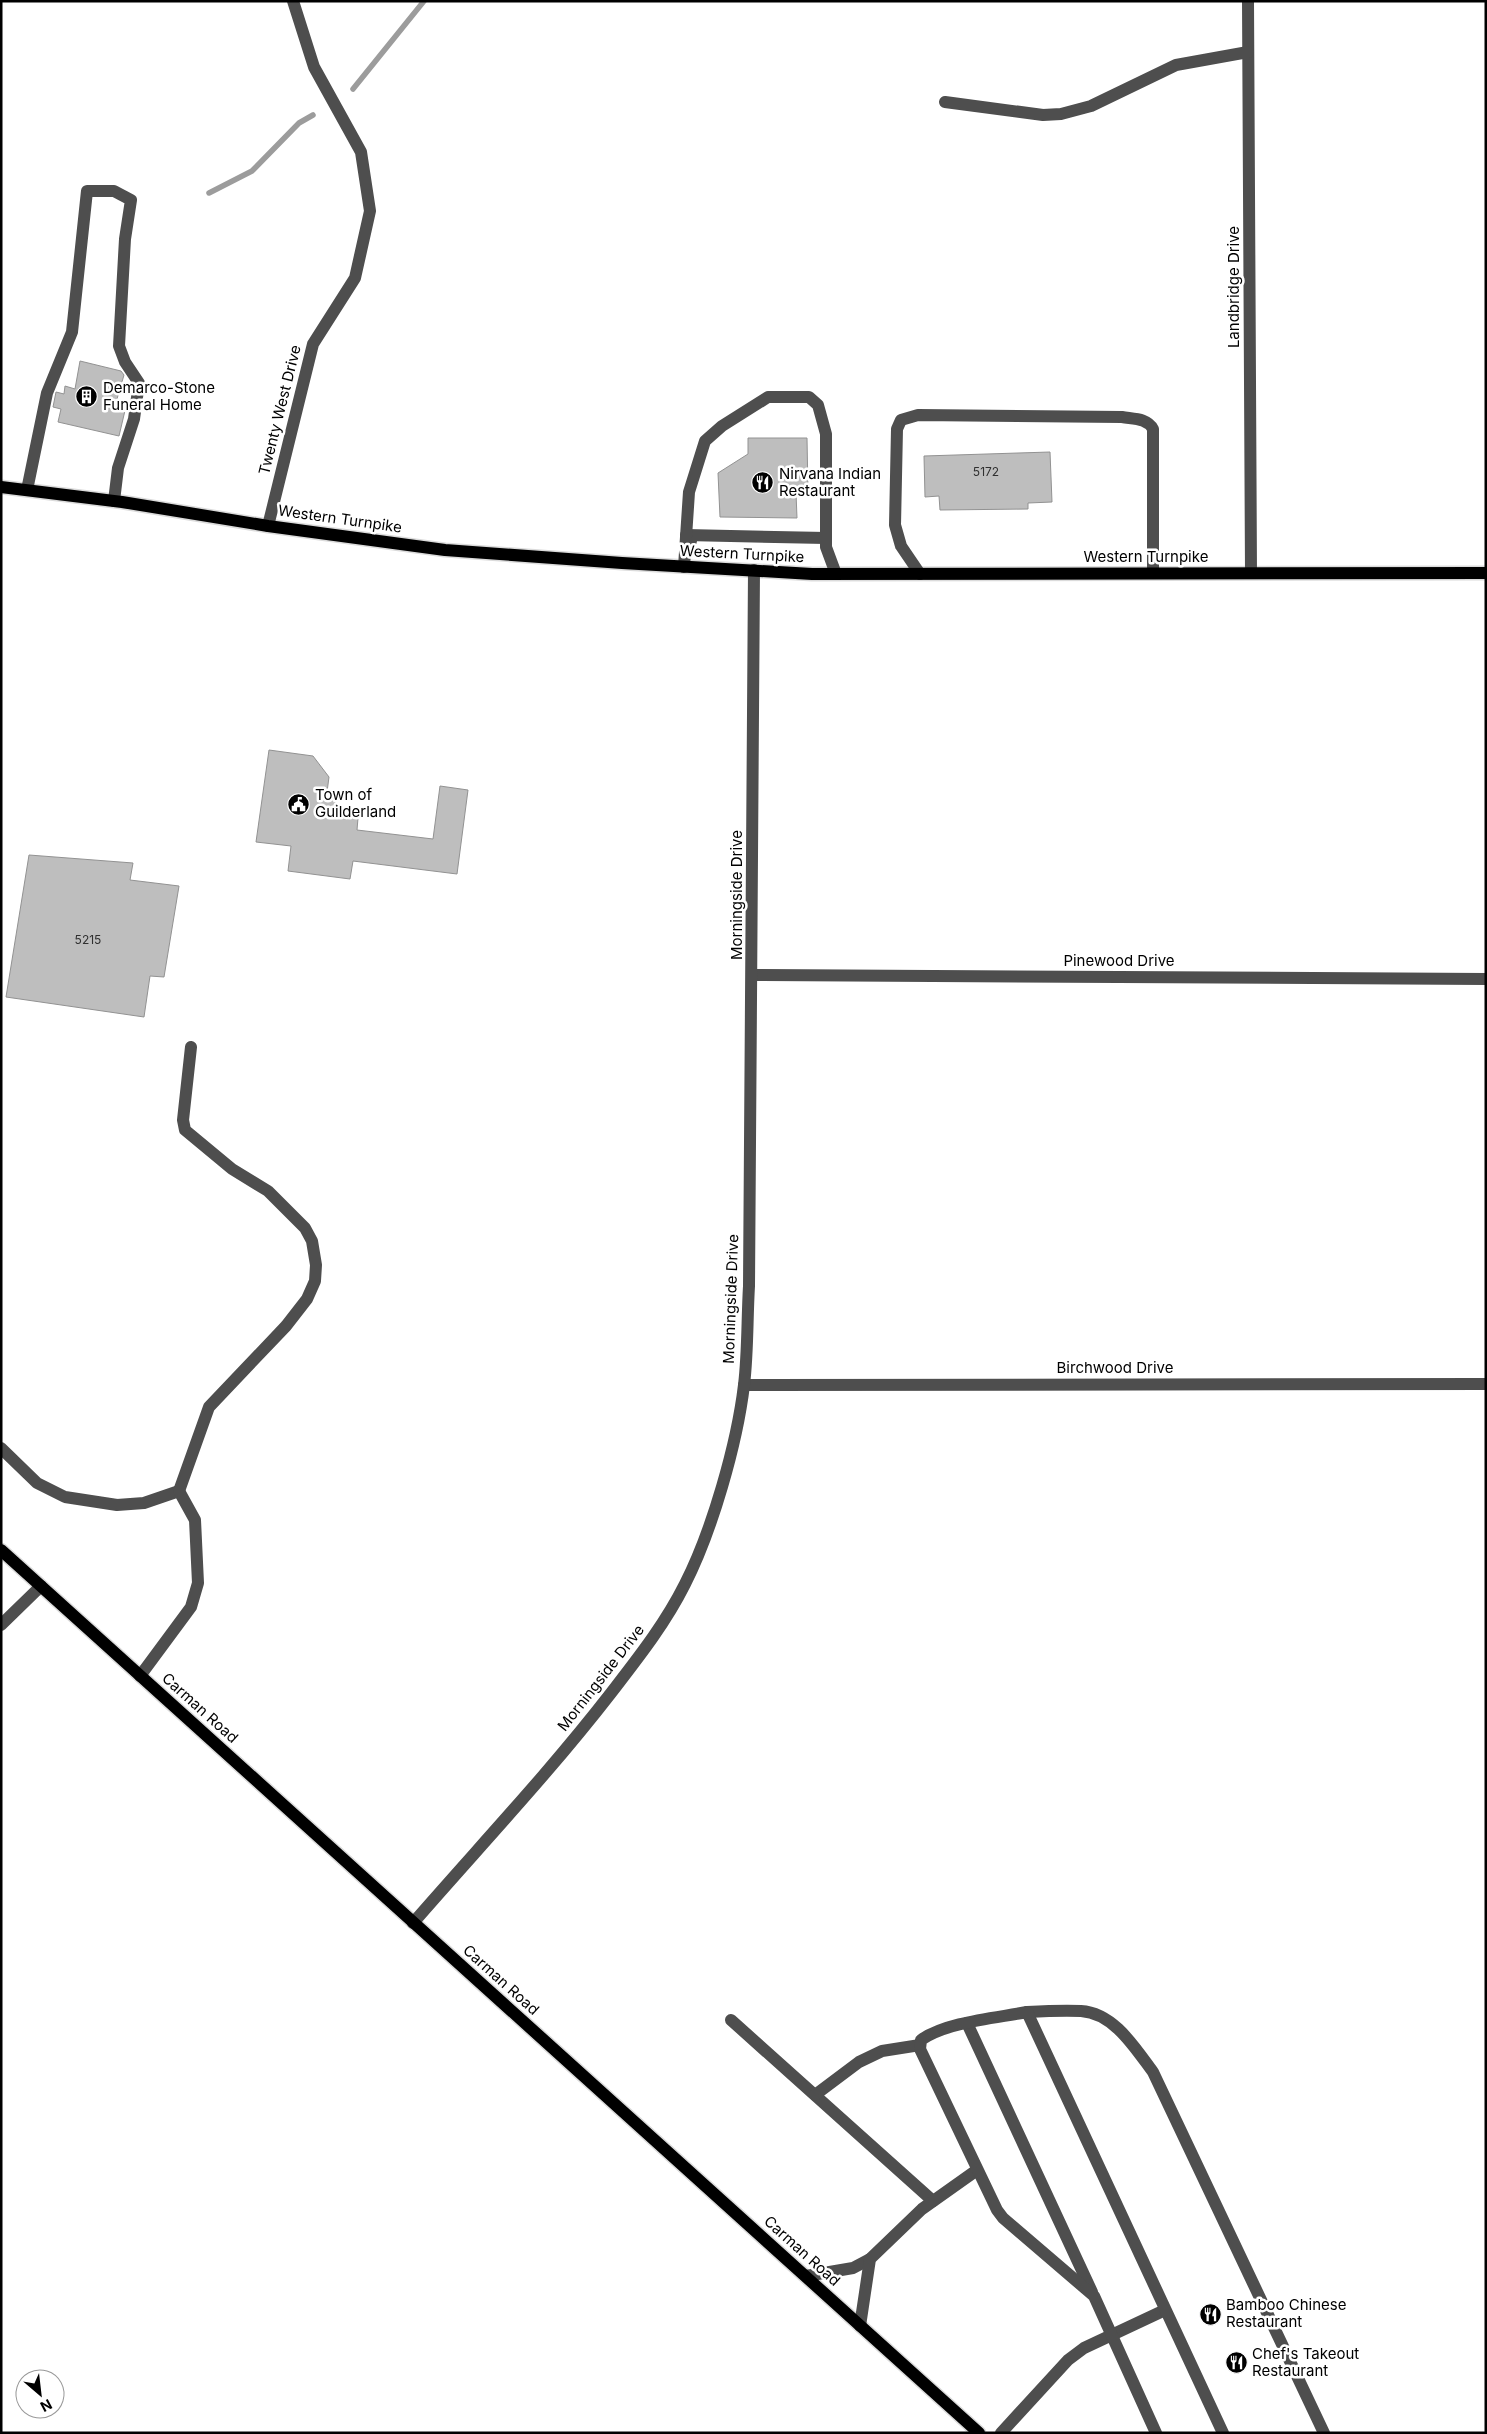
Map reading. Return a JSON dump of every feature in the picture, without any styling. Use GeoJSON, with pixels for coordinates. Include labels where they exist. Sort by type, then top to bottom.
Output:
{"type":"FeatureCollection","features":[{"type":"Feature","properties":{"kind":"main road","name":"Western Turnpike"},"geometry":{"type":"LineString","coordinates":[[1,487],[114,501],[268,526],[445,550],[684,567],[836,574],[1486,573]]}},
{"type":"Feature","properties":{"kind":"main road","name":"Carman Road"},"geometry":{"type":"LineString","coordinates":[[1,1550],[979,2433]]}},
{"type":"Feature","properties":{"kind":"street","name":"Twenty West Drive"},"geometry":{"type":"LineString","coordinates":[[268,526],[314,344],[355,278],[370,211],[361,152],[314,67],[293,1]]}},
{"type":"Feature","properties":{"kind":"street","name":"Landbridge Drive"},"geometry":{"type":"LineString","coordinates":[[1248,1],[1252,573]]}},
{"type":"Feature","properties":{"kind":"street"},"geometry":{"type":"LineString","coordinates":[[945,102],[1043,115],[1061,114],[1092,106],[1176,65],[1248,52]]}},
{"type":"Feature","properties":{"kind":"street"},"geometry":{"type":"LineString","coordinates":[[27,490],[47,393],[72,332],[87,191],[114,191],[131,200],[125,239],[119,346],[125,362],[139,383],[134,419],[118,468],[114,501]]}},
{"type":"Feature","properties":{"kind":"street"},"geometry":{"type":"LineString","coordinates":[[684,567],[689,539],[689,492],[705,441],[722,426],[768,397],[809,397],[818,405],[826,434],[826,547],[836,574]]}},
{"type":"Feature","properties":{"kind":"street"},"geometry":{"type":"LineString","coordinates":[[920,574],[901,546],[895,525],[897,428],[902,420],[918,415],[1122,417],[1144,420],[1151,424],[1153,430],[1153,573]]}},
{"type":"Feature","properties":{"kind":"street"},"geometry":{"type":"LineString","coordinates":[[689,539],[826,538]]}},
{"type":"Feature","properties":{"kind":"street","name":"Morningside Drive"},"geometry":{"type":"LineString","coordinates":[[413,1923],[581,1731],[663,1623],[685,1584],[697,1557],[720,1491],[744,1385],[749,1286],[753,975],[754,570]]}},
{"type":"Feature","properties":{"kind":"street","name":"Pinewood Drive"},"geometry":{"type":"LineString","coordinates":[[753,975],[1486,979]]}},
{"type":"Feature","properties":{"kind":"street"},"geometry":{"type":"LineString","coordinates":[[140,1676],[191,1607],[198,1583],[195,1520],[179,1491],[209,1407],[286,1326],[307,1298],[315,1281],[316,1266],[312,1241],[306,1228],[268,1191],[232,1169],[185,1130],[183,1120],[191,1047]]}},
{"type":"Feature","properties":{"kind":"street","name":"Birchwood Drive"},"geometry":{"type":"LineString","coordinates":[[744,1385],[1486,1384]]}},
{"type":"Feature","properties":{"kind":"street"},"geometry":{"type":"LineString","coordinates":[[1,1448],[37,1483],[64,1498],[117,1505],[144,1503],[179,1491]]}},
{"type":"Feature","properties":{"kind":"street"},"geometry":{"type":"LineString","coordinates":[[1,1625],[41,1586]]}},
{"type":"Feature","properties":{"kind":"street"},"geometry":{"type":"LineString","coordinates":[[1094,2296],[1003,2218],[997,2210],[920,2049],[921,2040],[928,2034],[967,2023],[1027,2012],[1083,2011],[1101,2016],[1128,2038],[1153,2072],[1324,2433]]}},
{"type":"Feature","properties":{"kind":"street"},"geometry":{"type":"LineString","coordinates":[[1027,2012],[1223,2433]]}},
{"type":"Feature","properties":{"kind":"street"},"geometry":{"type":"LineString","coordinates":[[730,2020],[933,2201]]}},
{"type":"Feature","properties":{"kind":"street"},"geometry":{"type":"LineString","coordinates":[[967,2023],[1114,2335],[1156,2433]]}},
{"type":"Feature","properties":{"kind":"street"},"geometry":{"type":"LineString","coordinates":[[815,2095],[859,2062],[882,2051],[920,2045]]}},
{"type":"Feature","properties":{"kind":"street"},"geometry":{"type":"LineString","coordinates":[[806,2276],[853,2268],[870,2259],[933,2201],[977,2170]]}},
{"type":"Feature","properties":{"kind":"street"},"geometry":{"type":"LineString","coordinates":[[860,2326],[870,2259]]}},
{"type":"Feature","properties":{"kind":"street"},"geometry":{"type":"LineString","coordinates":[[1001,2433],[1068,2360],[1084,2348],[1165,2310]]}},
{"type":"Feature","properties":{"kind":"building","name":"Demarco-Stone Funeral Home"},"geometry":{"type":"Polygon","coordinates":[[[80,361],[121,371],[124,375],[117,399],[127,402],[119,436],[58,422],[61,409],[53,407],[56,392],[64,394],[65,386],[75,389],[80,361]]]}},
{"type":"Feature","properties":{"kind":"building","name":"Nirvana Indian Restaurant"},"geometry":{"type":"Polygon","coordinates":[[[748,438],[807,438],[808,492],[796,493],[797,518],[720,517],[718,473],[748,454],[748,438]]]}},
{"type":"Feature","properties":{"kind":"building"},"geometry":{"type":"Polygon","coordinates":[[[1050,452],[1052,502],[1028,503],[1028,509],[940,510],[939,496],[925,497],[924,456],[1050,452]]]}},
{"type":"Feature","properties":{"kind":"building","name":"Town of Guilderland"},"geometry":{"type":"Polygon","coordinates":[[[269,750],[313,756],[329,777],[327,792],[345,816],[358,818],[357,830],[433,839],[440,786],[468,790],[457,874],[353,861],[350,879],[288,871],[291,846],[256,842],[269,750]]]}},
{"type":"Feature","properties":{"kind":"building"},"geometry":{"type":"Polygon","coordinates":[[[29,855],[133,863],[130,880],[179,886],[164,977],[150,976],[144,1017],[6,997],[29,855]]]}},
{"type":"Feature","properties":{"kind":"waterway"},"geometry":{"type":"LineString","coordinates":[[353,89],[424,1]]}},
{"type":"Feature","properties":{"kind":"waterway"},"geometry":{"type":"LineString","coordinates":[[209,193],[252,171],[299,123],[313,115]]}},
{"type":"Feature","properties":{"kind":"place","name":"Demarco-Stone Funeral Home"},"geometry":{"type":"Point","coordinates":[87,397]}},
{"type":"Feature","properties":{"kind":"place","name":"Nirvana Indian Restaurant"},"geometry":{"type":"Point","coordinates":[763,483]}},
{"type":"Feature","properties":{"kind":"place","name":"Town of Guilderland"},"geometry":{"type":"Point","coordinates":[299,804]}},
{"type":"Feature","properties":{"kind":"place","name":"Bamboo Chinese Restaurant"},"geometry":{"type":"Point","coordinates":[1210,2314]}},
{"type":"Feature","properties":{"kind":"place","name":"Chef's Takeout Restaurant"},"geometry":{"type":"Point","coordinates":[1236,2363]}}]}
